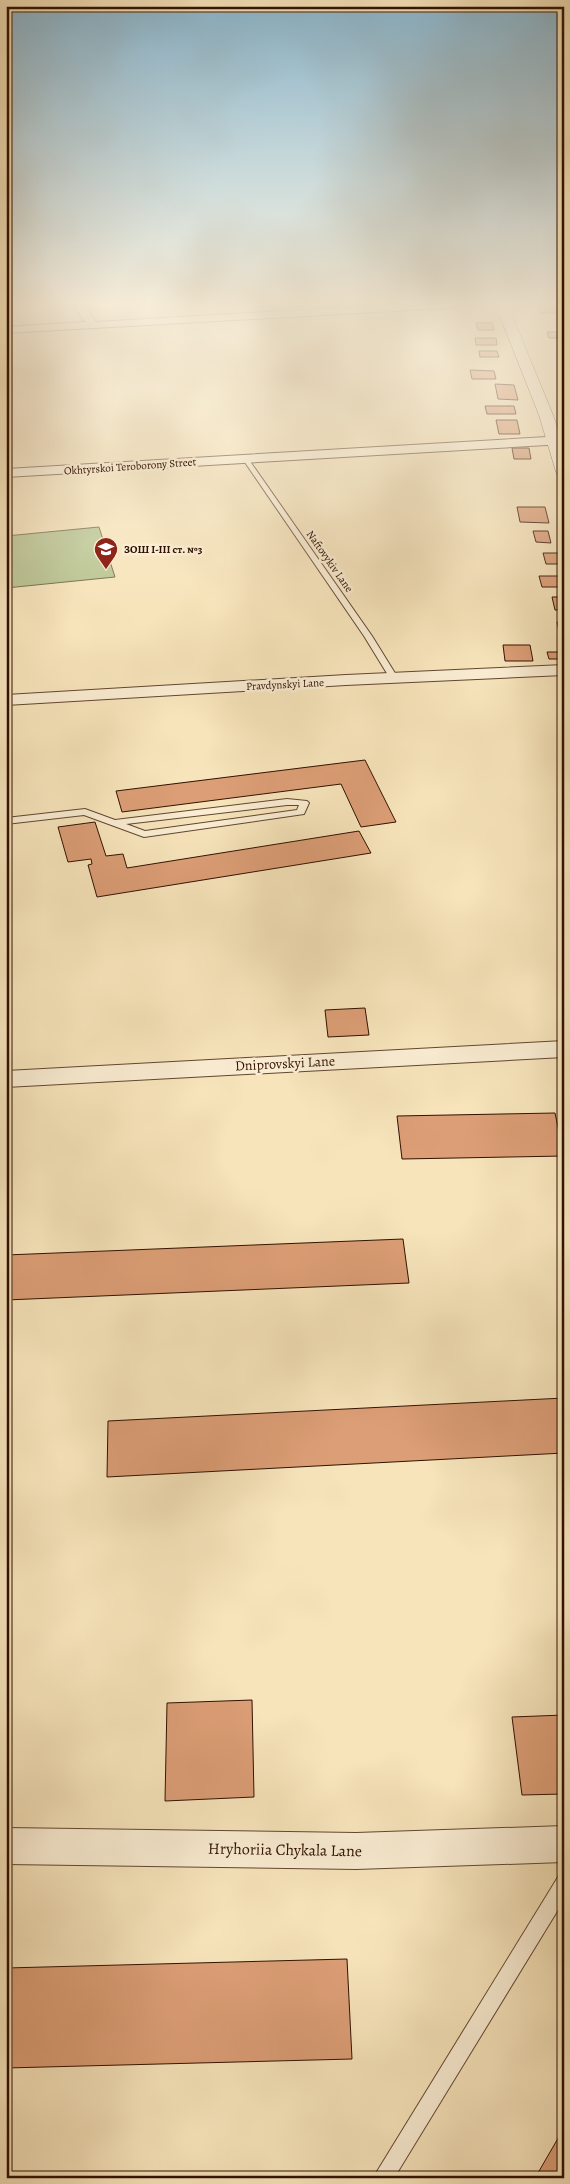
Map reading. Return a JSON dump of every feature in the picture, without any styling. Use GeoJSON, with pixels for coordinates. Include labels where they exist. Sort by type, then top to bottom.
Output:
{"type":"FeatureCollection","features":[{"type":"Feature","properties":{"kind":"street"},"geometry":{"type":"LineString","coordinates":[[541,403],[559,440],[564,472]]}},
{"type":"Feature","properties":{"kind":"street","name":"Okhtyrskoi Teroborony Street"},"geometry":{"type":"LineString","coordinates":[[6,473],[559,440]]}},
{"type":"Feature","properties":{"kind":"street","name":"Pravdynskyi Lane"},"geometry":{"type":"LineString","coordinates":[[6,700],[564,670]]}},
{"type":"Feature","properties":{"kind":"street","name":"Dniprovskyi Lane"},"geometry":{"type":"LineString","coordinates":[[6,1079],[564,1049]]}},
{"type":"Feature","properties":{"kind":"street","name":"Hryhoriia Chykala Lane"},"geometry":{"type":"LineString","coordinates":[[6,1846],[356,1851],[564,1844]]}},
{"type":"Feature","properties":{"kind":"lane","name":"Naftovykiv Lane"},"geometry":{"type":"LineString","coordinates":[[245,458],[368,636],[394,678]]}},
{"type":"Feature","properties":{"kind":"lane"},"geometry":{"type":"LineString","coordinates":[[6,821],[85,812],[112,823],[144,834],[301,812],[304,803],[287,802],[112,823]]}},
{"type":"Feature","properties":{"kind":"lane"},"geometry":{"type":"LineString","coordinates":[[383,2178],[564,1883]]}},
{"type":"Feature","properties":{"kind":"green space"},"geometry":{"type":"Polygon","coordinates":[[[99,527],[115,577],[6,588],[6,536],[99,527]]]}},
{"type":"Feature","properties":{"kind":"building"},"geometry":{"type":"Polygon","coordinates":[[[485,406],[514,406],[516,414],[487,414],[485,406]]]}},
{"type":"Feature","properties":{"kind":"building"},"geometry":{"type":"Polygon","coordinates":[[[496,420],[517,420],[520,434],[499,434],[496,420]]]}},
{"type":"Feature","properties":{"kind":"building"},"geometry":{"type":"Polygon","coordinates":[[[512,448],[529,448],[531,459],[514,459],[512,448]]]}},
{"type":"Feature","properties":{"kind":"building"},"geometry":{"type":"Polygon","coordinates":[[[517,507],[545,507],[549,523],[520,522],[517,507]]]}},
{"type":"Feature","properties":{"kind":"building"},"geometry":{"type":"Polygon","coordinates":[[[533,531],[548,531],[551,543],[536,542],[533,531]]]}},
{"type":"Feature","properties":{"kind":"building"},"geometry":{"type":"Polygon","coordinates":[[[543,553],[560,553],[563,564],[546,564],[543,553]]]}},
{"type":"Feature","properties":{"kind":"building"},"geometry":{"type":"Polygon","coordinates":[[[539,576],[559,576],[562,587],[542,587],[539,576]]]}},
{"type":"Feature","properties":{"kind":"building"},"geometry":{"type":"Polygon","coordinates":[[[552,597],[564,597],[564,610],[555,610],[552,597]]]}},
{"type":"Feature","properties":{"kind":"building"},"geometry":{"type":"Polygon","coordinates":[[[557,622],[564,622],[564,636],[560,636],[557,622]]]}},
{"type":"Feature","properties":{"kind":"building"},"geometry":{"type":"Polygon","coordinates":[[[503,645],[530,645],[533,661],[505,661],[503,645]]]}},
{"type":"Feature","properties":{"kind":"building"},"geometry":{"type":"Polygon","coordinates":[[[547,652],[564,652],[564,659],[549,659],[547,652]]]}},
{"type":"Feature","properties":{"kind":"building"},"geometry":{"type":"Polygon","coordinates":[[[365,760],[396,822],[361,827],[341,784],[122,812],[116,791],[365,760]]]}},
{"type":"Feature","properties":{"kind":"building"},"geometry":{"type":"Polygon","coordinates":[[[95,822],[106,856],[123,854],[127,868],[359,831],[371,853],[97,897],[88,865],[92,864],[91,859],[68,862],[58,827],[95,822]]]}},
{"type":"Feature","properties":{"kind":"building"},"geometry":{"type":"Polygon","coordinates":[[[365,1008],[369,1035],[328,1037],[325,1010],[365,1008]]]}},
{"type":"Feature","properties":{"kind":"building"},"geometry":{"type":"Polygon","coordinates":[[[555,1113],[564,1156],[402,1159],[397,1116],[555,1113]]]}},
{"type":"Feature","properties":{"kind":"building"},"geometry":{"type":"Polygon","coordinates":[[[403,1239],[409,1283],[6,1300],[6,1255],[403,1239]]]}},
{"type":"Feature","properties":{"kind":"building"},"geometry":{"type":"Polygon","coordinates":[[[564,1398],[564,1453],[107,1477],[108,1421],[564,1398]]]}},
{"type":"Feature","properties":{"kind":"building"},"geometry":{"type":"Polygon","coordinates":[[[252,1700],[254,1797],[165,1801],[167,1703],[252,1700]]]}},
{"type":"Feature","properties":{"kind":"building"},"geometry":{"type":"Polygon","coordinates":[[[564,1715],[564,1794],[522,1795],[512,1717],[564,1715]]]}},
{"type":"Feature","properties":{"kind":"building"},"geometry":{"type":"Polygon","coordinates":[[[347,1959],[352,2059],[6,2068],[6,1968],[347,1959]]]}},
{"type":"Feature","properties":{"kind":"building"},"geometry":{"type":"Polygon","coordinates":[[[564,2128],[564,2178],[535,2178],[564,2128]]]}},
{"type":"Feature","properties":{"kind":"place","name":"ЗОШ І-ІІІ ст. №3"},"geometry":{"type":"Point","coordinates":[106,570]}}]}
